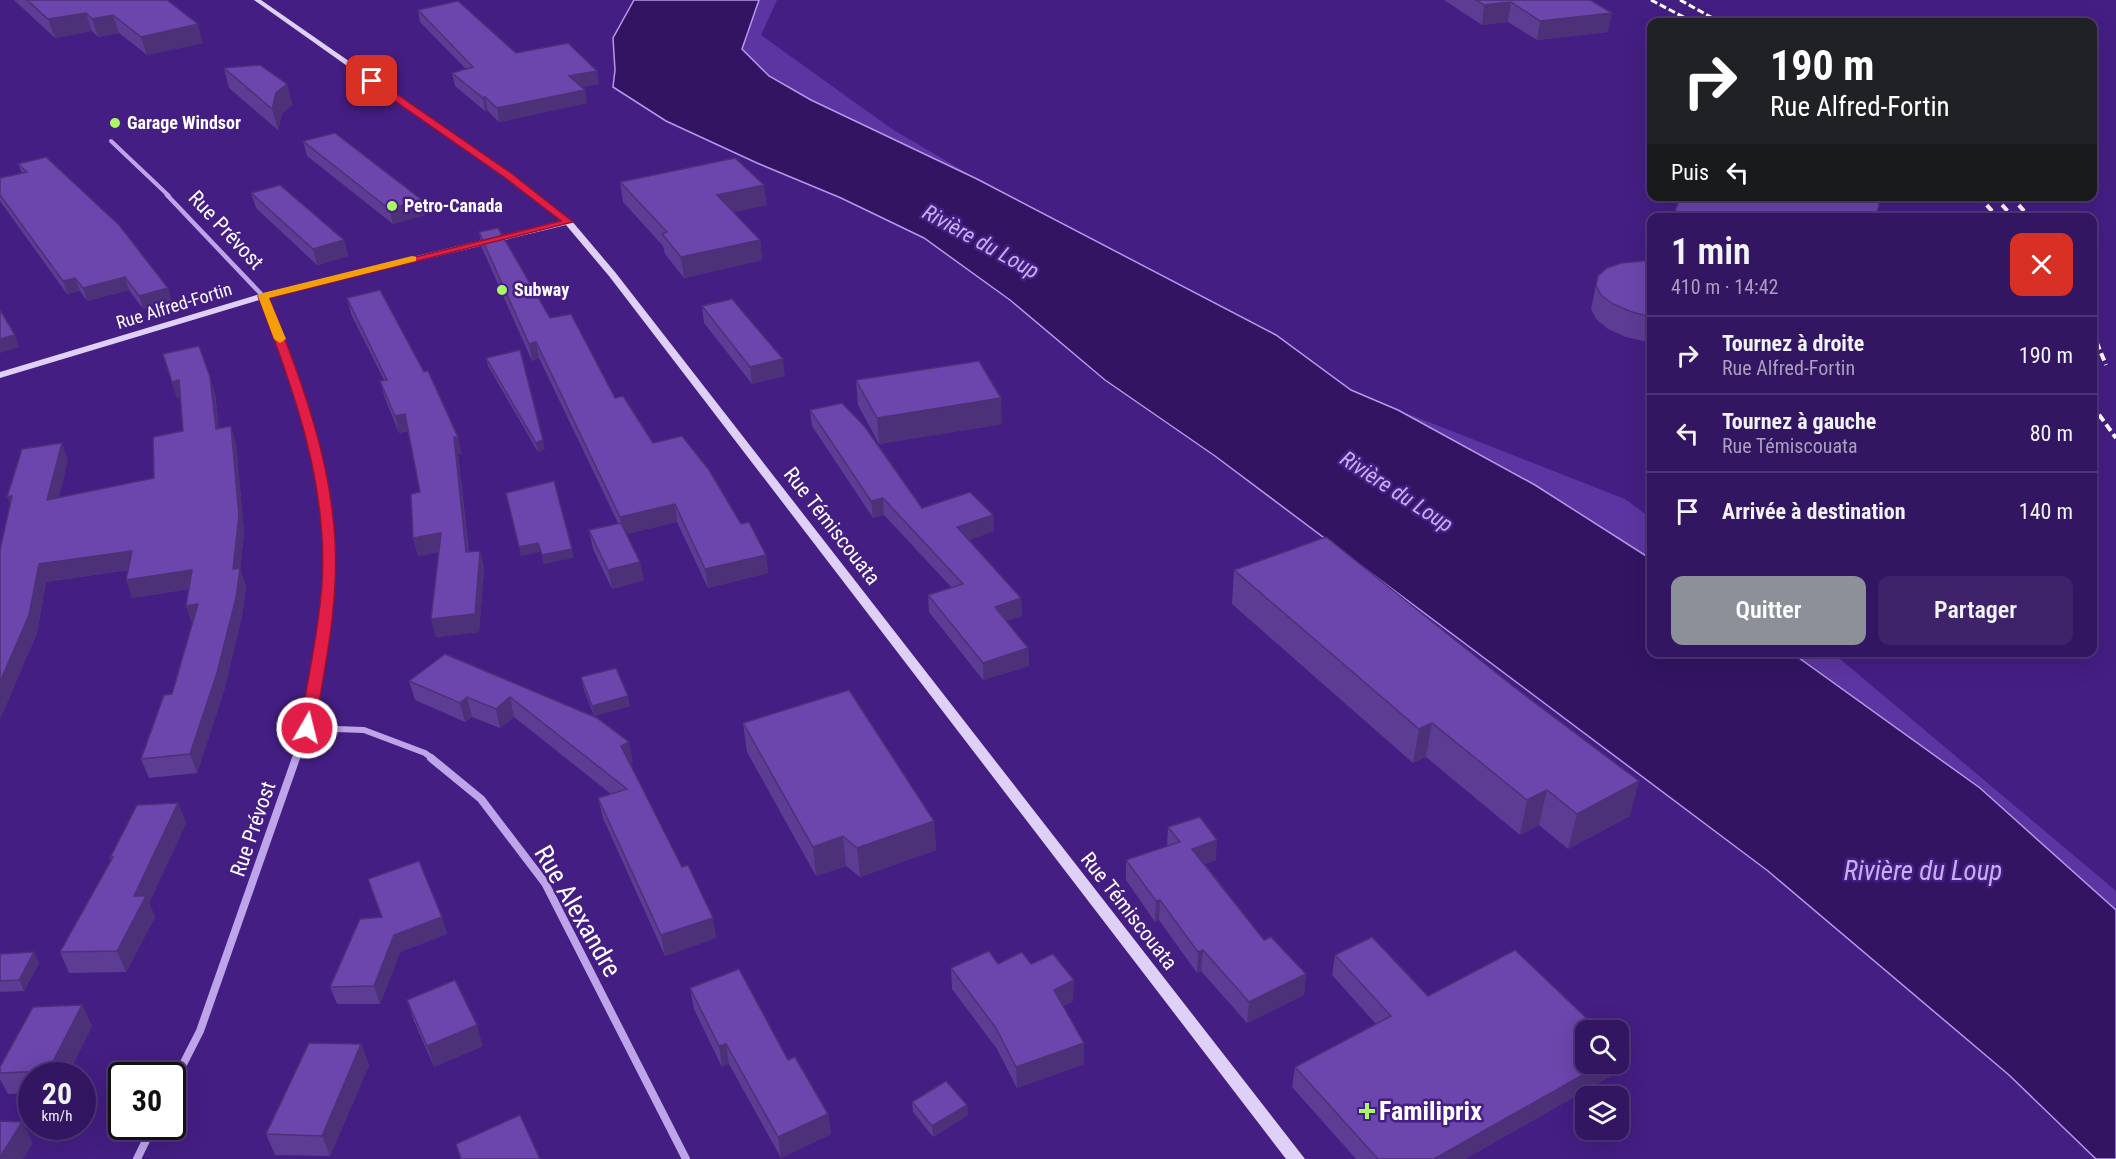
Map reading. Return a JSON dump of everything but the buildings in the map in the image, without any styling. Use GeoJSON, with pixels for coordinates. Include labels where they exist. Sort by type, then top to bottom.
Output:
{"type":"FeatureCollection","features":[{"type":"Feature","properties":{"kind":"main road","name":"Rue Témiscouata"},"geometry":{"type":"LineString","coordinates":[[256,0],[507,175],[568,222],[612,274],[1296,1159]]}},
{"type":"Feature","properties":{"kind":"main road","name":"Rue Alfred-Fortin"},"geometry":{"type":"LineString","coordinates":[[0,375],[263,296],[568,222]]}},
{"type":"Feature","properties":{"kind":"street","name":"Rue Prévost"},"geometry":{"type":"LineString","coordinates":[[111,141],[174,201],[263,296],[300,390],[325,488],[329,583],[307,728],[200,1030],[184,1062]]}},
{"type":"Feature","properties":{"kind":"street","name":"Rue Alexandre"},"geometry":{"type":"LineString","coordinates":[[307,728],[364,730],[425,753],[481,799],[545,884],[686,1159]]}},
{"type":"Feature","properties":{"kind":"street"},"geometry":{"type":"LineString","coordinates":[[137,1159],[146,1140]]}},
{"type":"Feature","properties":{"kind":"shaded area"},"geometry":{"type":"Polygon","coordinates":[[[759,0],[777,0],[761,35],[892,129],[977,179],[811,100],[769,76],[742,49],[759,0]]]}},
{"type":"Feature","properties":{"kind":"shaded area"},"geometry":{"type":"Polygon","coordinates":[[[1398,410],[1625,499],[1647,515],[1647,556],[1535,485],[1398,410]]]}},
{"type":"Feature","properties":{"kind":"shaded area"},"geometry":{"type":"Polygon","coordinates":[[[1798,657],[1838,657],[2116,891],[2116,910],[1980,788],[1798,657]]]}},
{"type":"Feature","properties":{"kind":"water","name":"Rivière du Loup"},"geometry":{"type":"Polygon","coordinates":[[[634,0],[759,0],[742,49],[769,76],[811,100],[977,179],[1276,335],[1351,390],[1398,410],[1535,485],[1647,556],[1647,657],[1798,657],[1980,788],[2116,910],[2116,1159],[2096,1159],[2009,1075],[1768,871],[1215,456],[1105,380],[1010,300],[924,238],[841,198],[666,121],[613,87],[615,70],[613,38],[634,0]]]}},
{"type":"Feature","properties":{"kind":"railway"},"geometry":{"type":"LineString","coordinates":[[1651,0],[1685,18]]}},
{"type":"Feature","properties":{"kind":"railway"},"geometry":{"type":"LineString","coordinates":[[1680,0],[1713,18]]}},
{"type":"Feature","properties":{"kind":"railway"},"geometry":{"type":"LineString","coordinates":[[1983,201],[1994,213]]}},
{"type":"Feature","properties":{"kind":"railway"},"geometry":{"type":"LineString","coordinates":[[1999,201],[2009,213]]}},
{"type":"Feature","properties":{"kind":"railway"},"geometry":{"type":"LineString","coordinates":[[2015,201],[2026,213]]}},
{"type":"Feature","properties":{"kind":"railway"},"geometry":{"type":"LineString","coordinates":[[2097,343],[2106,365]]}},
{"type":"Feature","properties":{"kind":"railway"},"geometry":{"type":"LineString","coordinates":[[2097,412],[2116,438]]}},
{"type":"Feature","properties":{"kind":"slow traffic"},"geometry":{"type":"LineString","coordinates":[[280,339],[263,296],[412,259]]}},
{"type":"Feature","properties":{"kind":"place","name":"Garage Windsor"},"geometry":{"type":"Point","coordinates":[115,123]}},
{"type":"Feature","properties":{"kind":"place","name":"Petro-Canada"},"geometry":{"type":"Point","coordinates":[392,206]}},
{"type":"Feature","properties":{"kind":"place","name":"Subway"},"geometry":{"type":"Point","coordinates":[502,290]}},
{"type":"Feature","properties":{"kind":"place","name":"Familiprix"},"geometry":{"type":"Point","coordinates":[1367,1111]}},
{"type":"Feature","properties":{"kind":"route"},"geometry":{"type":"LineString","coordinates":[[307,728],[329,583],[325,488],[300,390],[263,296],[568,222],[507,175],[372,81]]}}]}
